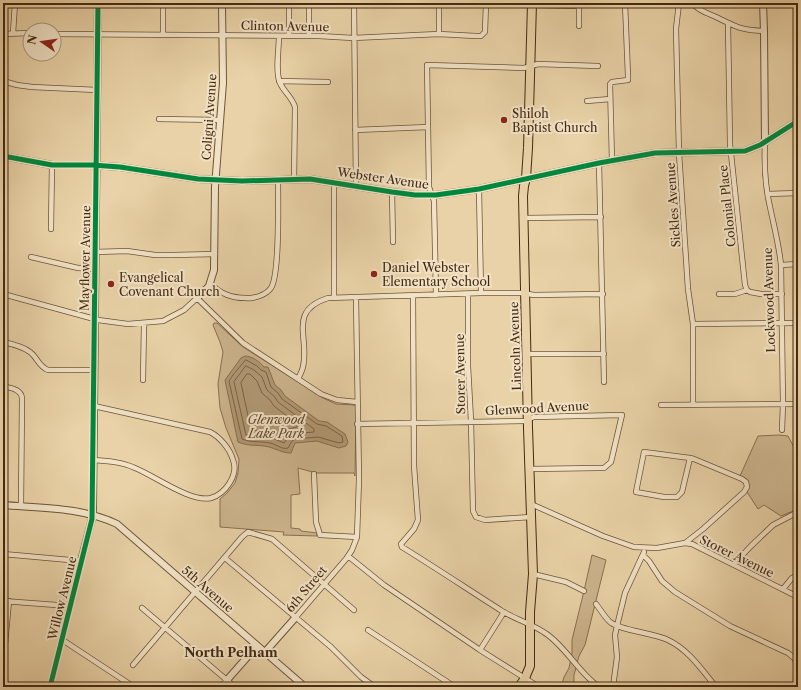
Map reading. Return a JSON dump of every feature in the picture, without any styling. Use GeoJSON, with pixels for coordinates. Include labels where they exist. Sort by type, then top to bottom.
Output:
{"type":"FeatureCollection","features":[{"type":"Feature","properties":{"kind":"main road","name":"Lincoln Avenue"},"geometry":{"type":"LineString","coordinates":[[519,687],[530,666],[529,625],[533,574],[524,218],[532,4]]}},
{"type":"Feature","properties":{"kind":"street"},"geometry":{"type":"LineString","coordinates":[[13,33],[15,3]]}},
{"type":"Feature","properties":{"kind":"street","name":"Mayflower Avenue"},"geometry":{"type":"LineString","coordinates":[[93,514],[98,3]]}},
{"type":"Feature","properties":{"kind":"street"},"geometry":{"type":"LineString","coordinates":[[163,3],[163,34]]}},
{"type":"Feature","properties":{"kind":"street","name":"Coligni Avenue"},"geometry":{"type":"LineString","coordinates":[[197,298],[210,283],[214,270],[216,180],[223,83],[222,3]]}},
{"type":"Feature","properties":{"kind":"street"},"geometry":{"type":"LineString","coordinates":[[289,3],[289,36]]}},
{"type":"Feature","properties":{"kind":"street"},"geometry":{"type":"LineString","coordinates":[[309,3],[309,36]]}},
{"type":"Feature","properties":{"kind":"street"},"geometry":{"type":"LineString","coordinates":[[354,3],[353,38],[356,186]]}},
{"type":"Feature","properties":{"kind":"street"},"geometry":{"type":"LineString","coordinates":[[439,34],[440,3]]}},
{"type":"Feature","properties":{"kind":"street","name":"Clinton Avenue"},"geometry":{"type":"LineString","coordinates":[[62,34],[309,36],[353,38],[439,34],[476,36],[484,34],[487,22],[486,3]]}},
{"type":"Feature","properties":{"kind":"street"},"geometry":{"type":"LineString","coordinates":[[612,161],[610,84],[612,82],[628,80],[625,3]]}},
{"type":"Feature","properties":{"kind":"street","name":"Sickles Avenue"},"geometry":{"type":"LineString","coordinates":[[679,3],[676,29],[679,153],[688,289],[693,324],[693,405]]}},
{"type":"Feature","properties":{"kind":"street"},"geometry":{"type":"LineString","coordinates":[[692,3],[702,12],[728,24],[746,30],[764,31]]}},
{"type":"Feature","properties":{"kind":"street","name":"Lockwood Avenue"},"geometry":{"type":"LineString","coordinates":[[763,3],[765,178],[781,264],[782,430]]}},
{"type":"Feature","properties":{"kind":"street"},"geometry":{"type":"LineString","coordinates":[[532,4],[579,5],[579,26]]}},
{"type":"Feature","properties":{"kind":"street","name":"Colonial Place"},"geometry":{"type":"LineString","coordinates":[[728,24],[731,152],[744,279],[747,290]]}},
{"type":"Feature","properties":{"kind":"street"},"geometry":{"type":"LineString","coordinates":[[3,34],[22,33]]}},
{"type":"Feature","properties":{"kind":"street"},"geometry":{"type":"LineString","coordinates":[[279,36],[279,81],[292,97],[295,107],[294,180]]}},
{"type":"Feature","properties":{"kind":"street"},"geometry":{"type":"LineString","coordinates":[[436,295],[434,201],[429,187],[427,65],[524,68],[530,65],[538,64],[598,66]]}},
{"type":"Feature","properties":{"kind":"street"},"geometry":{"type":"LineString","coordinates":[[3,81],[32,87],[97,90]]}},
{"type":"Feature","properties":{"kind":"street"},"geometry":{"type":"LineString","coordinates":[[279,81],[328,82]]}},
{"type":"Feature","properties":{"kind":"street"},"geometry":{"type":"LineString","coordinates":[[587,101],[610,99]]}},
{"type":"Feature","properties":{"kind":"street"},"geometry":{"type":"LineString","coordinates":[[159,119],[220,120]]}},
{"type":"Feature","properties":{"kind":"street","name":"Webster Avenue"},"geometry":{"type":"LineString","coordinates":[[3,156],[52,165],[96,165],[120,167],[198,179],[294,180],[310,178],[392,192],[431,195],[459,193],[599,163],[655,153],[731,152],[749,149],[765,142],[798,121]]}},
{"type":"Feature","properties":{"kind":"street"},"geometry":{"type":"LineString","coordinates":[[355,130],[428,127]]}},
{"type":"Feature","properties":{"kind":"street"},"geometry":{"type":"LineString","coordinates":[[599,163],[604,382]]}},
{"type":"Feature","properties":{"kind":"street"},"geometry":{"type":"LineString","coordinates":[[51,229],[52,165]]}},
{"type":"Feature","properties":{"kind":"street"},"geometry":{"type":"LineString","coordinates":[[210,283],[225,295],[240,298],[257,297],[263,295],[271,288],[277,262],[278,180]]}},
{"type":"Feature","properties":{"kind":"street"},"geometry":{"type":"LineString","coordinates":[[334,182],[334,297]]}},
{"type":"Feature","properties":{"kind":"street"},"geometry":{"type":"LineString","coordinates":[[479,189],[481,293]]}},
{"type":"Feature","properties":{"kind":"street"},"geometry":{"type":"LineString","coordinates":[[392,192],[392,242]]}},
{"type":"Feature","properties":{"kind":"street"},"geometry":{"type":"LineString","coordinates":[[768,194],[798,193]]}},
{"type":"Feature","properties":{"kind":"street"},"geometry":{"type":"LineString","coordinates":[[524,218],[601,217]]}},
{"type":"Feature","properties":{"kind":"street"},"geometry":{"type":"LineString","coordinates":[[95,252],[127,251],[161,255],[215,254]]}},
{"type":"Feature","properties":{"kind":"street"},"geometry":{"type":"LineString","coordinates":[[32,257],[74,268],[95,269]]}},
{"type":"Feature","properties":{"kind":"street"},"geometry":{"type":"LineString","coordinates":[[781,264],[798,264]]}},
{"type":"Feature","properties":{"kind":"street"},"geometry":{"type":"LineString","coordinates":[[719,294],[735,294],[747,290],[761,294],[782,294]]}},
{"type":"Feature","properties":{"kind":"street"},"geometry":{"type":"LineString","coordinates":[[298,379],[304,366],[303,326],[305,315],[310,307],[318,301],[334,297],[356,298],[481,293],[525,293],[534,295],[603,294]]}},
{"type":"Feature","properties":{"kind":"street"},"geometry":{"type":"LineString","coordinates":[[3,294],[94,319],[128,324],[163,321],[184,310],[197,298],[243,343],[298,379],[327,397],[337,400],[357,402]]}},
{"type":"Feature","properties":{"kind":"street","name":"Storer Avenue"},"geometry":{"type":"LineString","coordinates":[[468,294],[468,366],[471,421],[472,501],[474,514],[485,520],[531,517]]}},
{"type":"Feature","properties":{"kind":"street"},"geometry":{"type":"LineString","coordinates":[[413,296],[414,466],[418,520],[414,529],[401,544],[402,547],[504,612],[547,634],[559,644],[580,670],[599,687]]}},
{"type":"Feature","properties":{"kind":"street"},"geometry":{"type":"LineString","coordinates":[[314,474],[316,522],[320,535],[357,537],[359,479],[356,298]]}},
{"type":"Feature","properties":{"kind":"street"},"geometry":{"type":"LineString","coordinates":[[142,380],[144,323]]}},
{"type":"Feature","properties":{"kind":"street"},"geometry":{"type":"LineString","coordinates":[[693,324],[798,323]]}},
{"type":"Feature","properties":{"kind":"street"},"geometry":{"type":"LineString","coordinates":[[3,342],[26,349],[33,355],[41,366],[48,370],[94,370]]}},
{"type":"Feature","properties":{"kind":"street"},"geometry":{"type":"LineString","coordinates":[[527,354],[604,354]]}},
{"type":"Feature","properties":{"kind":"street"},"geometry":{"type":"LineString","coordinates":[[3,386],[16,390],[22,395],[21,506]]}},
{"type":"Feature","properties":{"kind":"street"},"geometry":{"type":"LineString","coordinates":[[661,405],[798,404]]}},
{"type":"Feature","properties":{"kind":"street"},"geometry":{"type":"LineString","coordinates":[[93,460],[125,464],[149,474],[193,497],[203,499],[211,498],[226,489],[232,478],[234,467],[233,459],[228,450],[214,434],[94,406]]}},
{"type":"Feature","properties":{"kind":"street","name":"Glenwood Avenue"},"geometry":{"type":"LineString","coordinates":[[357,424],[524,421],[534,417],[622,415],[610,462],[604,468],[530,469]]}},
{"type":"Feature","properties":{"kind":"street"},"geometry":{"type":"LineString","coordinates":[[685,543],[704,530],[746,490],[747,485],[746,482],[738,477],[690,458],[644,452],[636,484],[636,492],[664,497],[677,496],[682,492],[684,478],[690,458]]}},
{"type":"Feature","properties":{"kind":"street","name":"Storer Avenue"},"geometry":{"type":"LineString","coordinates":[[531,504],[602,536],[634,547],[657,548],[685,543],[700,548],[798,597]]}},
{"type":"Feature","properties":{"kind":"street","name":"5th Avenue"},"geometry":{"type":"LineString","coordinates":[[3,505],[93,514],[122,528],[305,687]]}},
{"type":"Feature","properties":{"kind":"street"},"geometry":{"type":"LineString","coordinates":[[734,564],[773,525],[798,512]]}},
{"type":"Feature","properties":{"kind":"street","name":"Willow Avenue"},"geometry":{"type":"LineString","coordinates":[[50,687],[93,514]]}},
{"type":"Feature","properties":{"kind":"street"},"geometry":{"type":"LineString","coordinates":[[133,665],[248,532],[272,539],[354,610]]}},
{"type":"Feature","properties":{"kind":"street","name":"6th Street"},"geometry":{"type":"LineString","coordinates":[[265,652],[296,618],[348,556],[357,537]]}},
{"type":"Feature","properties":{"kind":"street"},"geometry":{"type":"LineString","coordinates":[[613,687],[617,657],[615,635],[617,626],[625,593],[643,555],[644,548]]}},
{"type":"Feature","properties":{"kind":"street"},"geometry":{"type":"LineString","coordinates":[[3,554],[82,561]]}},
{"type":"Feature","properties":{"kind":"street"},"geometry":{"type":"LineString","coordinates":[[643,555],[649,561],[662,581],[675,592],[730,626],[788,653],[798,664]]}},
{"type":"Feature","properties":{"kind":"street"},"geometry":{"type":"LineString","coordinates":[[348,556],[384,584],[480,650],[539,687]]}},
{"type":"Feature","properties":{"kind":"street"},"geometry":{"type":"LineString","coordinates":[[225,558],[375,687]]}},
{"type":"Feature","properties":{"kind":"street"},"geometry":{"type":"LineString","coordinates":[[533,574],[566,582],[584,592]]}},
{"type":"Feature","properties":{"kind":"street"},"geometry":{"type":"LineString","coordinates":[[783,589],[792,578],[798,575]]}},
{"type":"Feature","properties":{"kind":"street"},"geometry":{"type":"LineString","coordinates":[[3,601],[70,606]]}},
{"type":"Feature","properties":{"kind":"street"},"geometry":{"type":"LineString","coordinates":[[3,666],[9,601]]}},
{"type":"Feature","properties":{"kind":"street"},"geometry":{"type":"LineString","coordinates":[[596,604],[610,622],[617,626],[657,635],[676,644],[691,657],[716,687]]}},
{"type":"Feature","properties":{"kind":"street"},"geometry":{"type":"LineString","coordinates":[[142,608],[235,687]]}},
{"type":"Feature","properties":{"kind":"street"},"geometry":{"type":"LineString","coordinates":[[480,650],[504,612]]}},
{"type":"Feature","properties":{"kind":"street"},"geometry":{"type":"LineString","coordinates":[[368,630],[455,687]]}},
{"type":"Feature","properties":{"kind":"street"},"geometry":{"type":"LineString","coordinates":[[61,639],[134,687]]}},
{"type":"Feature","properties":{"kind":"street"},"geometry":{"type":"LineString","coordinates":[[220,687],[257,646]]}},
{"type":"Feature","properties":{"kind":"green space","name":"Glenwood Lake Park"},"geometry":{"type":"Polygon","coordinates":[[[214,323],[217,323],[243,347],[323,398],[336,404],[354,405],[356,407],[355,476],[354,473],[316,473],[298,468],[300,494],[291,495],[291,528],[317,533],[317,536],[283,535],[284,532],[220,527],[220,499],[235,483],[238,473],[239,459],[226,428],[220,408],[218,384],[223,352],[213,325],[214,323]]]}},
{"type":"Feature","properties":{"kind":"green space"},"geometry":{"type":"Polygon","coordinates":[[[758,436],[788,436],[798,455],[798,509],[781,516],[764,505],[758,509],[747,492],[747,482],[740,476],[758,436]]]}},
{"type":"Feature","properties":{"kind":"green space"},"geometry":{"type":"Polygon","coordinates":[[[592,555],[606,560],[585,645],[579,656],[574,675],[574,687],[561,687],[569,668],[572,653],[572,640],[592,555]]]}},
{"type":"Feature","properties":{"kind":"water"},"geometry":{"type":"Polygon","coordinates":[[[245,356],[256,360],[264,367],[268,367],[275,385],[285,396],[319,421],[327,422],[345,434],[348,442],[346,446],[339,448],[317,441],[295,443],[291,453],[288,453],[269,447],[238,442],[225,380],[241,358],[245,356]]]}},
{"type":"Feature","properties":{"kind":"cycle path"},"geometry":{"type":"LineString","coordinates":[[50,687],[92,519],[98,3]]}},
{"type":"Feature","properties":{"kind":"cycle path"},"geometry":{"type":"LineString","coordinates":[[3,156],[52,165],[120,167],[198,179],[242,181],[310,179],[415,195],[436,195],[479,189],[599,163],[655,153],[745,151],[760,145],[798,121]]}},
{"type":"Feature","properties":{"kind":"place","name":"Shiloh Baptist Church"},"geometry":{"type":"Point","coordinates":[504,120]}},
{"type":"Feature","properties":{"kind":"place","name":"Daniel Webster Elementary School"},"geometry":{"type":"Point","coordinates":[374,274]}},
{"type":"Feature","properties":{"kind":"place","name":"Evangelical Covenant Church"},"geometry":{"type":"Point","coordinates":[111,284]}},
{"type":"Feature","properties":{"kind":"district","name":"North Pelham"},"geometry":{"type":"Point","coordinates":[231,652]}}]}
